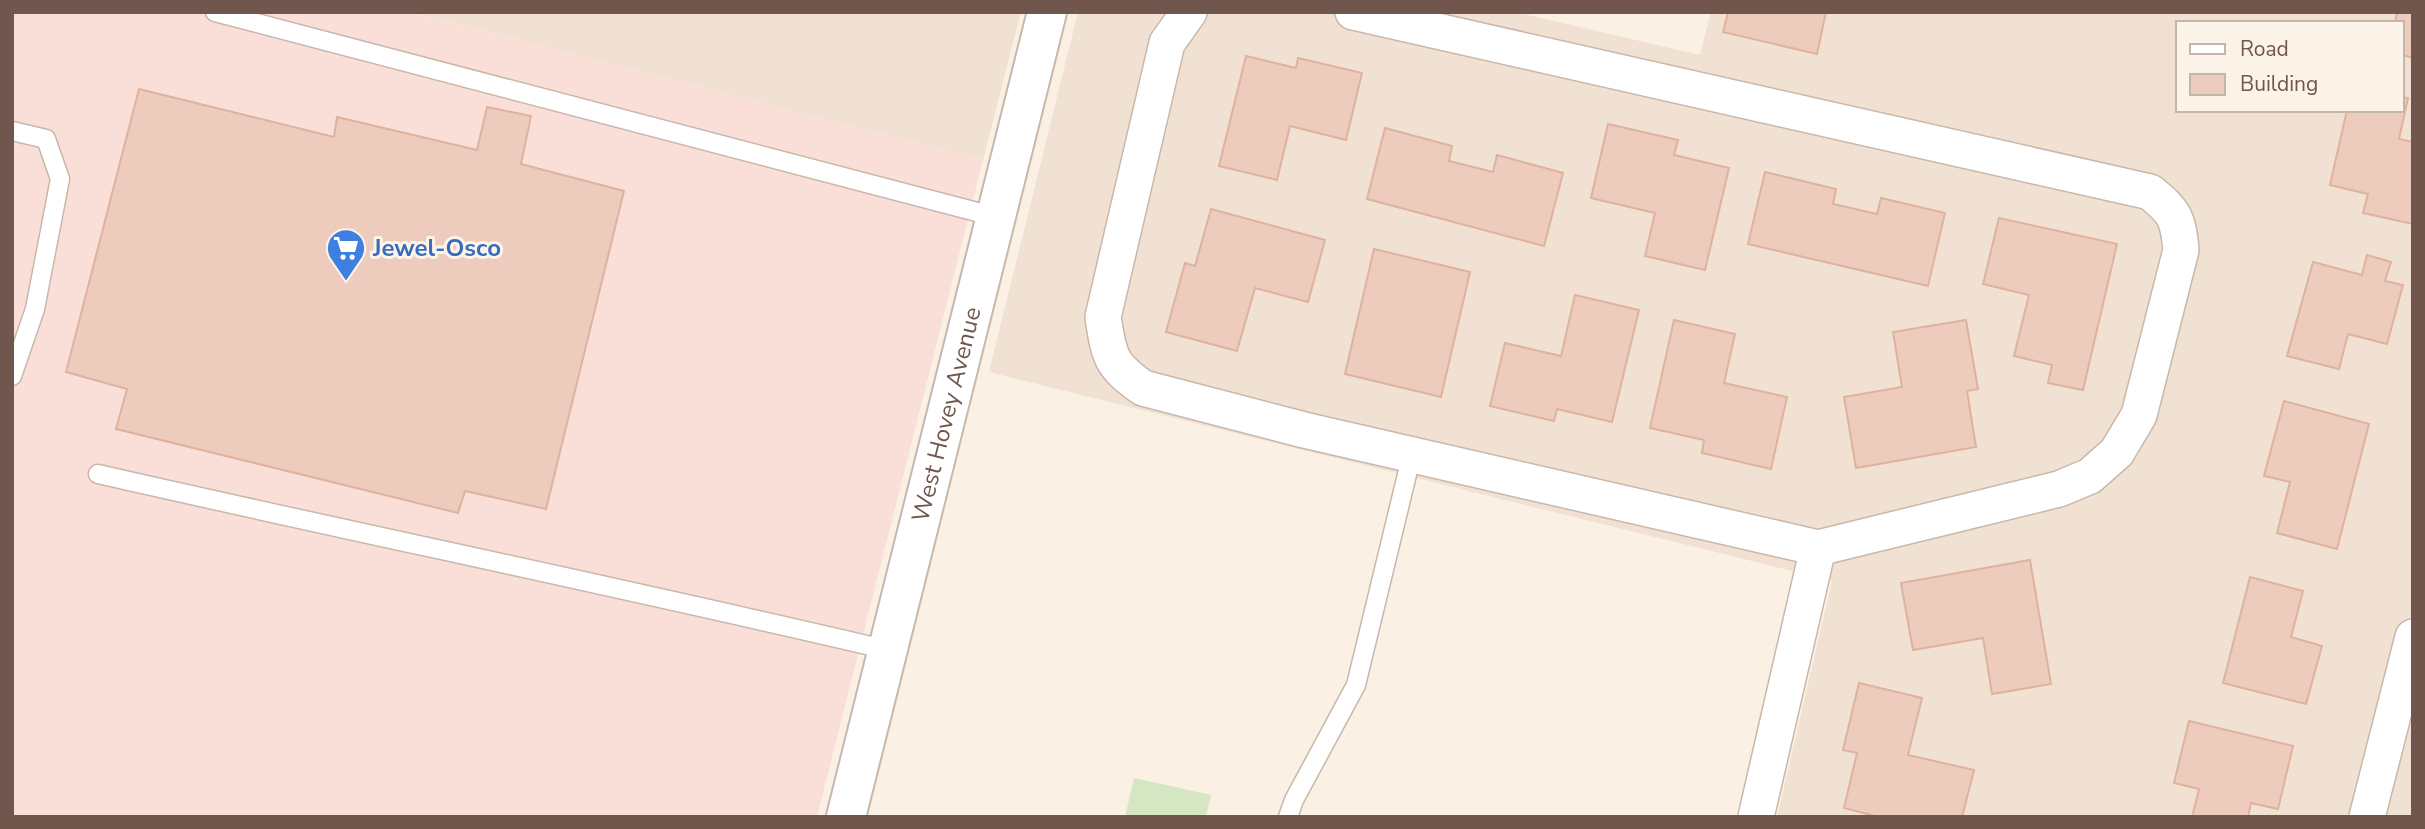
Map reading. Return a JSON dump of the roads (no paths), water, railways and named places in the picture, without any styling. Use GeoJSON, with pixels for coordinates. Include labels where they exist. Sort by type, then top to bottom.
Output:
{"type":"FeatureCollection","features":[{"type":"Feature","properties":{"kind":"street","name":"West Hovey Avenue"},"geometry":{"type":"LineString","coordinates":[[846,817],[1047,12]]}},
{"type":"Feature","properties":{"kind":"street"},"geometry":{"type":"LineString","coordinates":[[1189,12],[1167,43],[1103,317],[1108,353],[1122,373],[1143,388],[1304,430],[1818,548],[2059,489],[2090,476],[2117,452],[2139,415],[2181,250],[2178,223],[2166,205],[2150,192],[1353,12]]}},
{"type":"Feature","properties":{"kind":"street"},"geometry":{"type":"LineString","coordinates":[[1756,817],[1818,548]]}},
{"type":"Feature","properties":{"kind":"street"},"geometry":{"type":"LineString","coordinates":[[2367,817],[2413,636]]}},
{"type":"Feature","properties":{"kind":"lane"},"geometry":{"type":"LineString","coordinates":[[215,12],[996,217]]}},
{"type":"Feature","properties":{"kind":"lane"},"geometry":{"type":"LineString","coordinates":[[12,131],[46,139],[60,179],[35,309],[12,376]]}},
{"type":"Feature","properties":{"kind":"lane"},"geometry":{"type":"LineString","coordinates":[[1288,817],[1294,800],[1356,685],[1412,454]]}},
{"type":"Feature","properties":{"kind":"lane"},"geometry":{"type":"LineString","coordinates":[[98,474],[315,524],[714,609],[888,650]]}},
{"type":"Feature","properties":{"kind":"place","name":"Jewel-Osco"},"geometry":{"type":"Point","coordinates":[346,282]}}]}
